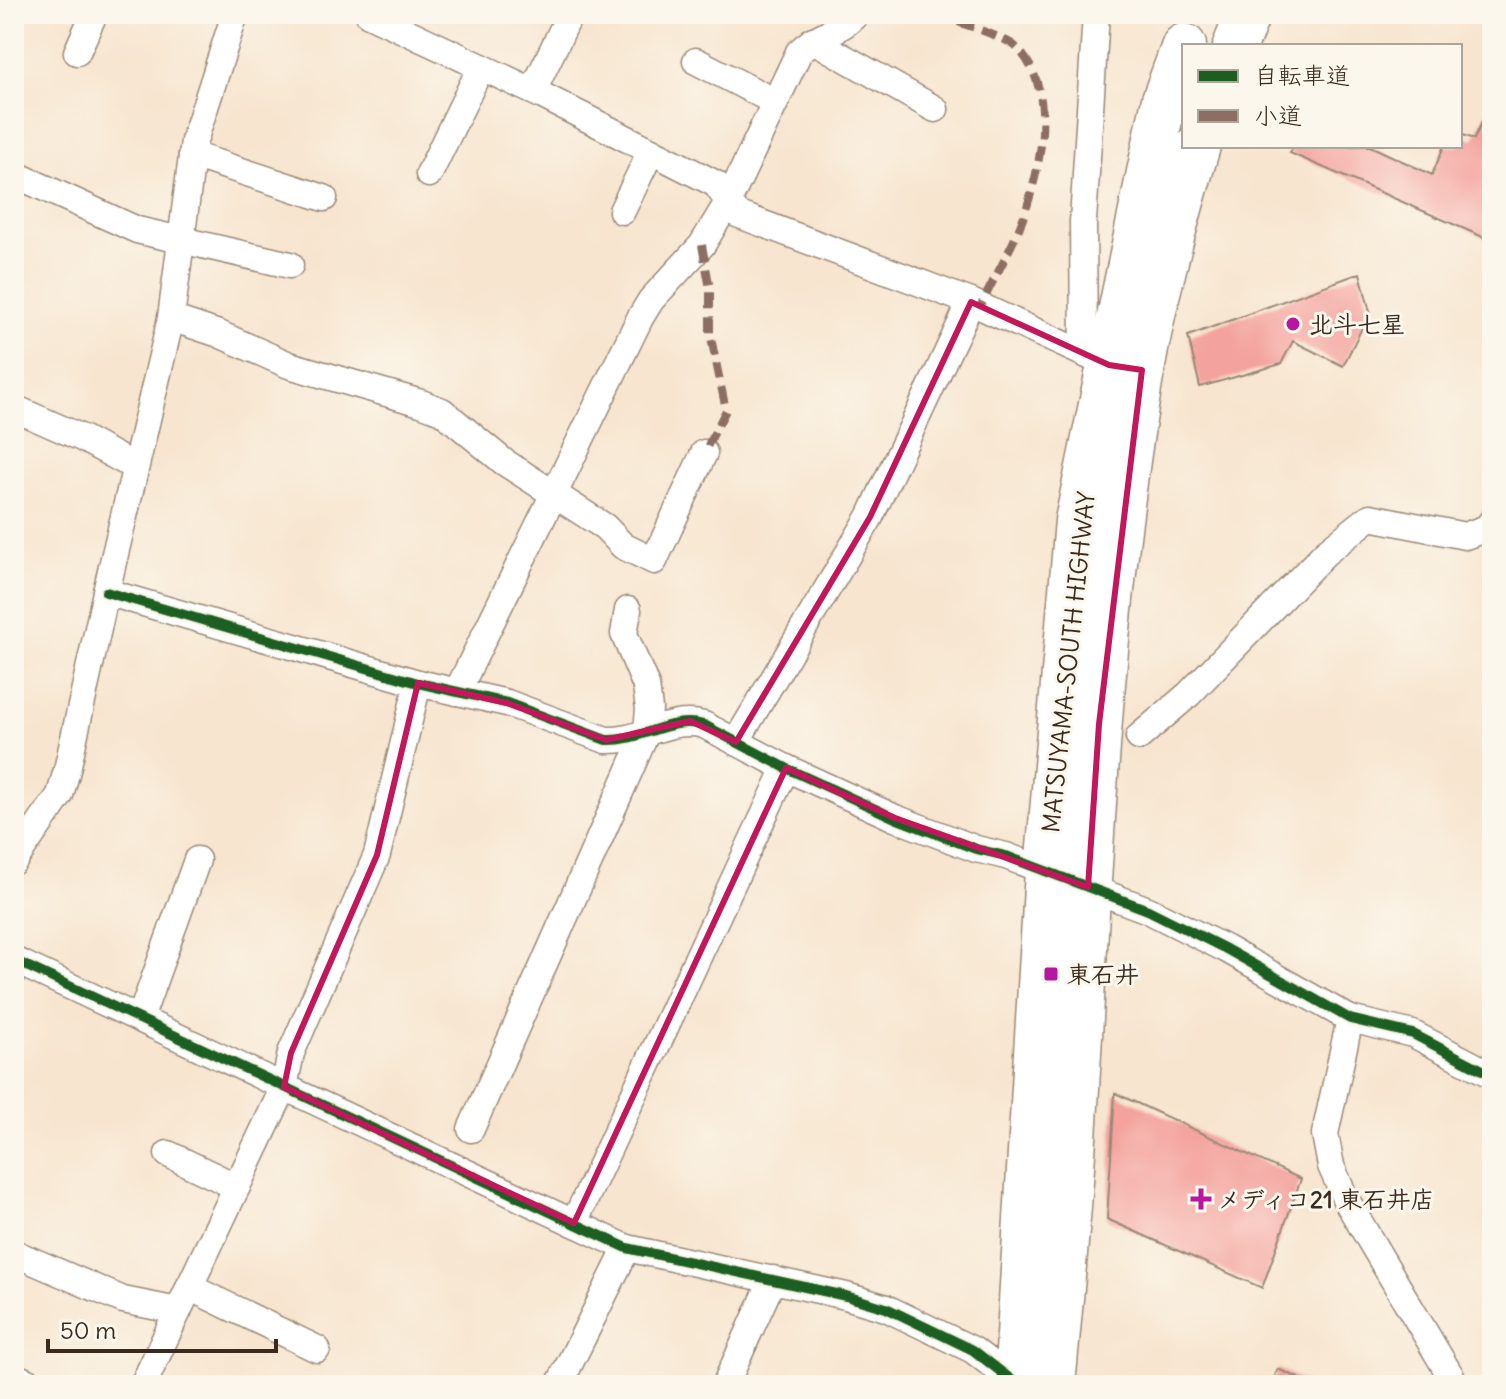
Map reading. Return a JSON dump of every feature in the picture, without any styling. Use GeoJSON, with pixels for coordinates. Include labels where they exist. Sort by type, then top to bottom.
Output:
{"type":"FeatureCollection","features":[{"type":"Feature","properties":{"kind":"highway","name":"MATSUYAMA-SOUTH HIGHWAY"},"geometry":{"type":"LineString","coordinates":[[1185,44],[1196,14]]}},
{"type":"Feature","properties":{"kind":"highway"},"geometry":{"type":"LineString","coordinates":[[1236,44],[1248,14]]}},
{"type":"Feature","properties":{"kind":"highway","name":"MATSUYAMA-SOUTH HIGHWAY"},"geometry":{"type":"LineString","coordinates":[[1026,1385],[1047,871],[1077,521],[1164,100],[1182,51]]}},
{"type":"Feature","properties":{"kind":"highway","name":"MATSUYAMA-SOUTH HIGHWAY"},"geometry":{"type":"LineString","coordinates":[[1026,1385],[1075,1126],[1088,887],[1107,649],[1123,500],[1112,363],[1172,232],[1197,148]]}},
{"type":"Feature","properties":{"kind":"street"},"geometry":{"type":"LineString","coordinates":[[77,52],[94,14]]}},
{"type":"Feature","properties":{"kind":"street"},"geometry":{"type":"LineString","coordinates":[[14,861],[60,795],[171,318],[192,155],[209,88],[235,14]]}},
{"type":"Feature","properties":{"kind":"street"},"geometry":{"type":"LineString","coordinates":[[369,14],[533,91],[716,184],[737,214],[971,302],[1112,363]]}},
{"type":"Feature","properties":{"kind":"street"},"geometry":{"type":"LineString","coordinates":[[533,91],[570,14]]}},
{"type":"Feature","properties":{"kind":"street"},"geometry":{"type":"LineString","coordinates":[[457,692],[640,318],[651,300],[702,245],[728,202],[799,52],[856,14]]}},
{"type":"Feature","properties":{"kind":"street"},"geometry":{"type":"LineString","coordinates":[[1096,14],[1083,221],[1112,363]]}},
{"type":"Feature","properties":{"kind":"street"},"geometry":{"type":"LineString","coordinates":[[813,40],[935,109]]}},
{"type":"Feature","properties":{"kind":"street"},"geometry":{"type":"LineString","coordinates":[[696,61],[775,102]]}},
{"type":"Feature","properties":{"kind":"street"},"geometry":{"type":"LineString","coordinates":[[429,174],[481,67]]}},
{"type":"Feature","properties":{"kind":"street"},"geometry":{"type":"LineString","coordinates":[[622,211],[651,151]]}},
{"type":"Feature","properties":{"kind":"street"},"geometry":{"type":"LineString","coordinates":[[192,155],[324,198]]}},
{"type":"Feature","properties":{"kind":"street"},"geometry":{"type":"LineString","coordinates":[[14,174],[137,230],[290,265]]}},
{"type":"Feature","properties":{"kind":"street"},"geometry":{"type":"LineString","coordinates":[[736,742],[870,517],[971,302]]}},
{"type":"Feature","properties":{"kind":"street"},"geometry":{"type":"LineString","coordinates":[[171,318],[219,334],[289,365],[442,411],[504,462],[605,527],[623,546],[654,561],[704,453]]}},
{"type":"Feature","properties":{"kind":"street"},"geometry":{"type":"LineString","coordinates":[[14,408],[82,438],[135,467]]}},
{"type":"Feature","properties":{"kind":"street"},"geometry":{"type":"LineString","coordinates":[[1139,737],[1189,694],[1325,553],[1370,517],[1465,536],[1487,528],[1492,521]]}},
{"type":"Feature","properties":{"kind":"street"},"geometry":{"type":"LineString","coordinates":[[106,592],[418,683],[507,703],[606,740],[617,741],[674,722],[690,721],[704,725],[786,768],[895,818],[976,849],[1047,871],[1188,929],[1350,1019],[1413,1034],[1492,1075]]}},
{"type":"Feature","properties":{"kind":"street"},"geometry":{"type":"LineString","coordinates":[[471,1129],[647,731],[649,709],[646,686],[624,634],[628,610]]}},
{"type":"Feature","properties":{"kind":"street"},"geometry":{"type":"LineString","coordinates":[[143,1385],[284,1087],[291,1053],[377,855],[418,683]]}},
{"type":"Feature","properties":{"kind":"street"},"geometry":{"type":"LineString","coordinates":[[574,1223],[786,768]]}},
{"type":"Feature","properties":{"kind":"street"},"geometry":{"type":"LineString","coordinates":[[140,1019],[197,860]]}},
{"type":"Feature","properties":{"kind":"street"},"geometry":{"type":"LineString","coordinates":[[14,960],[627,1248],[773,1279],[886,1308],[973,1350],[1026,1385]]}},
{"type":"Feature","properties":{"kind":"street"},"geometry":{"type":"LineString","coordinates":[[1350,1019],[1325,1134],[1331,1166],[1345,1198],[1456,1385]]}},
{"type":"Feature","properties":{"kind":"street"},"geometry":{"type":"LineString","coordinates":[[168,1154],[237,1187]]}},
{"type":"Feature","properties":{"kind":"street"},"geometry":{"type":"LineString","coordinates":[[559,1385],[627,1248]]}},
{"type":"Feature","properties":{"kind":"street"},"geometry":{"type":"LineString","coordinates":[[14,1253],[123,1300],[178,1311]]}},
{"type":"Feature","properties":{"kind":"street"},"geometry":{"type":"LineString","coordinates":[[727,1381],[773,1279]]}},
{"type":"Feature","properties":{"kind":"street"},"geometry":{"type":"LineString","coordinates":[[189,1287],[317,1349]]}},
{"type":"Feature","properties":{"kind":"street"},"geometry":{"type":"LineString","coordinates":[[14,1376],[34,1385]]}},
{"type":"Feature","properties":{"kind":"highlighted area"},"geometry":{"type":"Polygon","coordinates":[[[971,302],[1109,365],[1142,370],[1099,724],[1088,887],[895,818],[786,768],[574,1223],[284,1087],[291,1053],[377,855],[418,683],[507,703],[606,740],[690,721],[736,742],[870,517],[971,302]]]}},
{"type":"Feature","properties":{"kind":"building"},"geometry":{"type":"Polygon","coordinates":[[[1492,101],[1492,241],[1290,153],[1293,148],[1374,148],[1432,175],[1443,148],[1462,148],[1462,135],[1474,139],[1492,101]]]}},
{"type":"Feature","properties":{"kind":"building","name":"北斗七星"},"geometry":{"type":"Polygon","coordinates":[[[1360,273],[1370,312],[1343,366],[1293,341],[1281,364],[1200,387],[1188,336],[1360,273]]]}},
{"type":"Feature","properties":{"kind":"building","name":"メディコ21 東石井店"},"geometry":{"type":"Polygon","coordinates":[[[1115,1093],[1301,1179],[1262,1288],[1107,1219],[1115,1093]]]}},
{"type":"Feature","properties":{"kind":"building"},"geometry":{"type":"Polygon","coordinates":[[[1278,1369],[1314,1385],[1271,1385],[1278,1369]]]}},
{"type":"Feature","properties":{"kind":"marked path"},"geometry":{"type":"LineString","coordinates":[[936,14],[991,34],[1016,47],[1028,63],[1041,100],[1041,141],[1025,214],[980,307]]}},
{"type":"Feature","properties":{"kind":"marked path"},"geometry":{"type":"LineString","coordinates":[[702,245],[710,289],[710,333],[726,410],[704,453]]}},
{"type":"Feature","properties":{"kind":"marked path"},"geometry":{"type":"LineString","coordinates":[[1492,1232],[1482,1249],[1492,1255]]}},
{"type":"Feature","properties":{"kind":"cycle path"},"geometry":{"type":"LineString","coordinates":[[106,592],[418,683],[507,703],[606,740],[618,740],[678,724],[704,725],[786,768],[895,818],[1148,910],[1226,949],[1350,1019],[1413,1034],[1492,1075]]}},
{"type":"Feature","properties":{"kind":"cycle path"},"geometry":{"type":"LineString","coordinates":[[14,960],[627,1248],[846,1296],[886,1308],[973,1350],[1018,1385]]}},
{"type":"Feature","properties":{"kind":"place","name":"北斗七星"},"geometry":{"type":"Point","coordinates":[1293,324]}},
{"type":"Feature","properties":{"kind":"place","name":"東石井"},"geometry":{"type":"Point","coordinates":[1051,974]}},
{"type":"Feature","properties":{"kind":"place","name":"メディコ21 東石井店"},"geometry":{"type":"Point","coordinates":[1201,1199]}}]}
